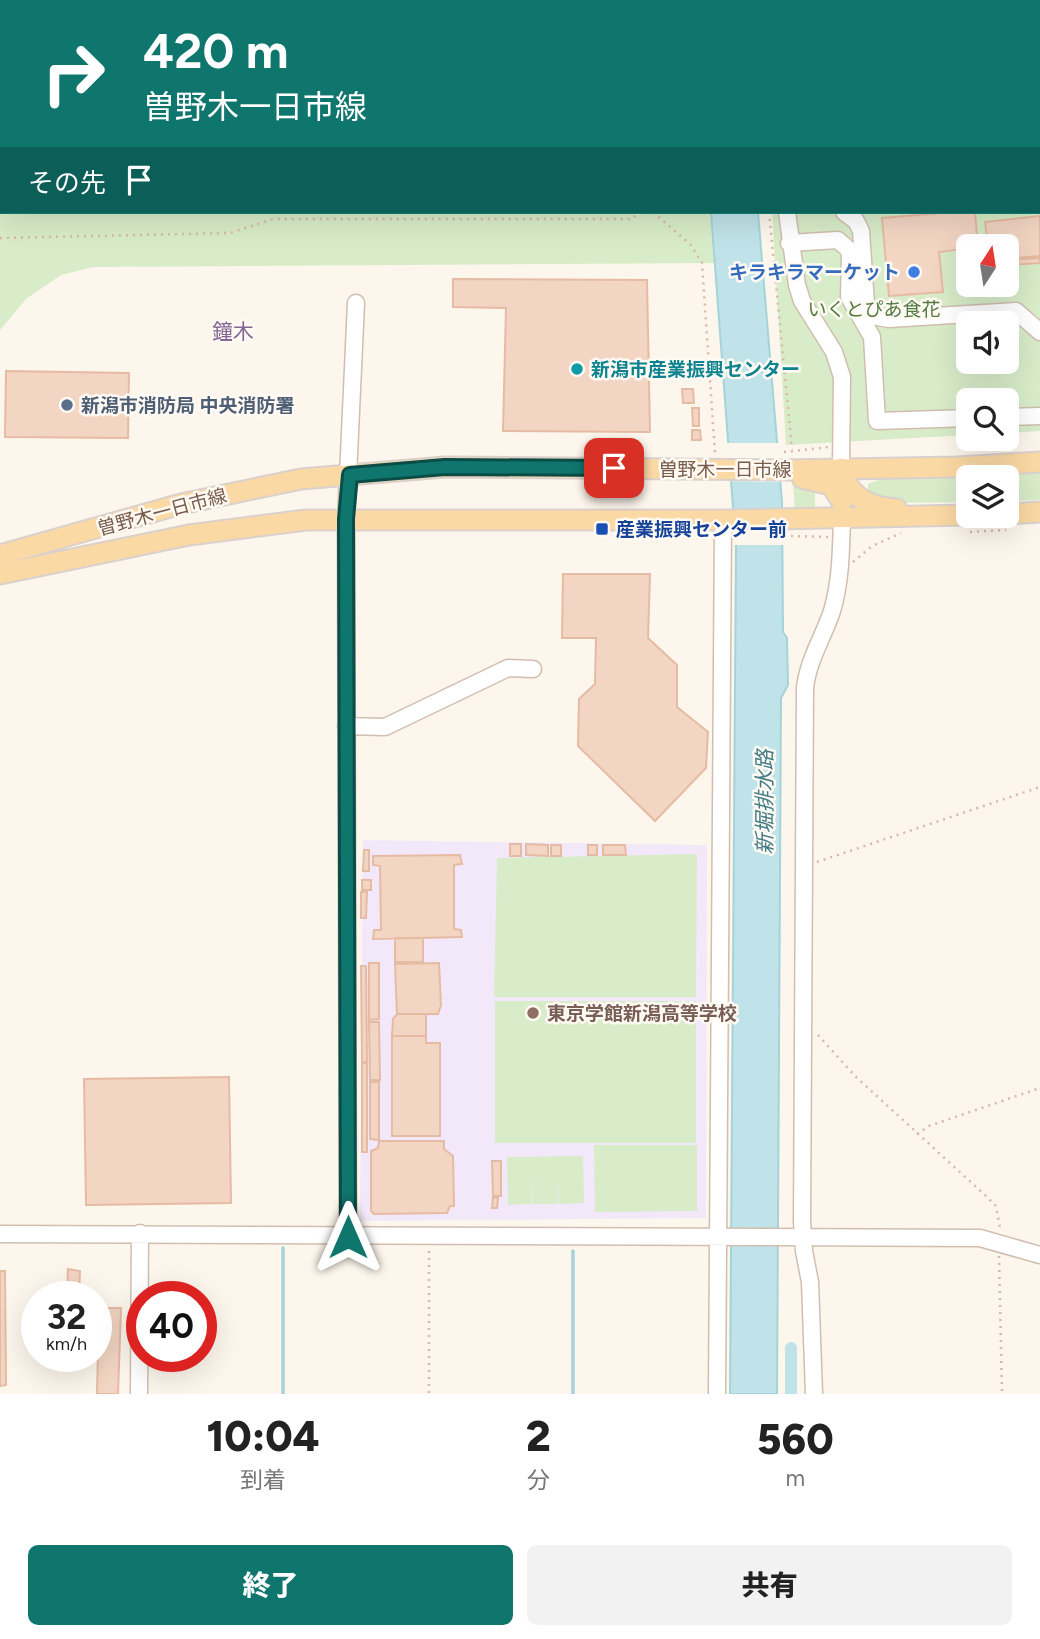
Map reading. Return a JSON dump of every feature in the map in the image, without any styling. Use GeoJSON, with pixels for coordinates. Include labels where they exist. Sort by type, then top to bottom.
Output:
{"type":"FeatureCollection","features":[{"type":"Feature","properties":{"kind":"main road","name":"曽野木一日市線"},"geometry":{"type":"LineString","coordinates":[[0,574],[188,535],[306,520],[725,520],[796,525],[843,495],[900,468],[1040,462]]}},
{"type":"Feature","properties":{"kind":"main road","name":"曽野木一日市線"},"geometry":{"type":"LineString","coordinates":[[0,555],[181,504],[300,479],[445,467],[725,470],[785,466],[843,495],[956,519]]}},
{"type":"Feature","properties":{"kind":"main road"},"geometry":{"type":"LineString","coordinates":[[843,495],[875,506],[932,509],[956,518]]}},
{"type":"Feature","properties":{"kind":"main road"},"geometry":{"type":"LineString","coordinates":[[1019,519],[1040,512]]}},
{"type":"Feature","properties":{"kind":"street"},"geometry":{"type":"LineString","coordinates":[[788,214],[789,243],[800,293],[834,352],[842,377],[843,495],[840,566],[831,613],[806,675],[805,699],[803,1237],[813,1314],[814,1394]]}},
{"type":"Feature","properties":{"kind":"street"},"geometry":{"type":"LineString","coordinates":[[831,239],[841,228],[837,214]]}},
{"type":"Feature","properties":{"kind":"street"},"geometry":{"type":"LineString","coordinates":[[847,214],[856,221],[862,236],[866,305],[872,316],[889,319],[1016,311],[1040,332]]}},
{"type":"Feature","properties":{"kind":"street"},"geometry":{"type":"LineString","coordinates":[[789,243],[831,239],[844,243],[850,256],[849,297],[872,337],[877,421],[956,418]]}},
{"type":"Feature","properties":{"kind":"street"},"geometry":{"type":"LineString","coordinates":[[348,1237],[346,519],[356,303]]}},
{"type":"Feature","properties":{"kind":"street"},"geometry":{"type":"LineString","coordinates":[[1019,417],[1040,416]]}},
{"type":"Feature","properties":{"kind":"street"},"geometry":{"type":"LineString","coordinates":[[718,1394],[722,1236],[725,520]]}},
{"type":"Feature","properties":{"kind":"street"},"geometry":{"type":"LineString","coordinates":[[346,726],[385,727],[508,668],[533,668]]}},
{"type":"Feature","properties":{"kind":"street"},"geometry":{"type":"LineString","coordinates":[[139,1394],[140,1233]]}},
{"type":"Feature","properties":{"kind":"street"},"geometry":{"type":"LineString","coordinates":[[0,1234],[980,1238],[999,1241],[1040,1255]]}},
{"type":"Feature","properties":{"kind":"path"},"geometry":{"type":"LineString","coordinates":[[0,238],[230,233],[274,219],[632,219],[637,214]]}},
{"type":"Feature","properties":{"kind":"path"},"geometry":{"type":"LineString","coordinates":[[655,214],[691,245],[702,263],[725,470]]}},
{"type":"Feature","properties":{"kind":"path"},"geometry":{"type":"LineString","coordinates":[[769,214],[792,449],[785,466]]}},
{"type":"Feature","properties":{"kind":"path"},"geometry":{"type":"LineString","coordinates":[[792,449],[831,447]]}},
{"type":"Feature","properties":{"kind":"path"},"geometry":{"type":"LineString","coordinates":[[796,525],[830,537]]}},
{"type":"Feature","properties":{"kind":"path"},"geometry":{"type":"LineString","coordinates":[[840,566],[856,562],[888,537],[912,533]]}},
{"type":"Feature","properties":{"kind":"path"},"geometry":{"type":"LineString","coordinates":[[804,867],[1040,787]]}},
{"type":"Feature","properties":{"kind":"path"},"geometry":{"type":"LineString","coordinates":[[803,1028],[814,1031],[855,1076],[996,1206],[1003,1394]]}},
{"type":"Feature","properties":{"kind":"path"},"geometry":{"type":"LineString","coordinates":[[917,1134],[929,1126],[1040,1088]]}},
{"type":"Feature","properties":{"kind":"path"},"geometry":{"type":"LineString","coordinates":[[429,1237],[429,1394]]}},
{"type":"Feature","properties":{"kind":"shaded area","name":"東京学館新潟高等学校"},"geometry":{"type":"Polygon","coordinates":[[[363,840],[707,845],[706,1218],[360,1221],[363,840]]]}},
{"type":"Feature","properties":{"kind":"green space"},"geometry":{"type":"Polygon","coordinates":[[[0,214],[711,214],[715,263],[94,267],[61,275],[26,299],[0,330],[0,214]]]}},
{"type":"Feature","properties":{"kind":"green space","name":"いくとぴあ食花"},"geometry":{"type":"Polygon","coordinates":[[[772,214],[1040,214],[1040,431],[1019,432],[1019,388],[956,388],[956,436],[786,445],[772,214]]]}},
{"type":"Feature","properties":{"kind":"green space"},"geometry":{"type":"Polygon","coordinates":[[[1040,468],[1040,500],[1019,501],[1019,469],[1040,468]]]}},
{"type":"Feature","properties":{"kind":"green space"},"geometry":{"type":"Polygon","coordinates":[[[956,473],[956,502],[893,503],[868,497],[868,484],[887,477],[956,473]]]}},
{"type":"Feature","properties":{"kind":"green space"},"geometry":{"type":"Polygon","coordinates":[[[793,482],[815,485],[815,509],[795,512],[793,482]]]}},
{"type":"Feature","properties":{"kind":"green space"},"geometry":{"type":"Polygon","coordinates":[[[697,854],[696,997],[494,997],[497,858],[697,854]]]}},
{"type":"Feature","properties":{"kind":"green space"},"geometry":{"type":"Polygon","coordinates":[[[495,1001],[696,1001],[696,1143],[495,1143],[495,1001]]]}},
{"type":"Feature","properties":{"kind":"green space"},"geometry":{"type":"Polygon","coordinates":[[[594,1145],[697,1145],[697,1211],[595,1212],[594,1145]]]}},
{"type":"Feature","properties":{"kind":"green space"},"geometry":{"type":"Polygon","coordinates":[[[583,1156],[584,1203],[559,1204],[558,1174],[558,1204],[533,1204],[532,1173],[532,1204],[508,1205],[507,1157],[583,1156]]]}},
{"type":"Feature","properties":{"kind":"water","name":"新堀排水路"},"geometry":{"type":"Polygon","coordinates":[[[711,214],[758,214],[782,502],[783,632],[787,638],[788,685],[781,698],[777,1394],[730,1394],[736,548],[711,214]]]}},
{"type":"Feature","properties":{"kind":"pier"},"geometry":{"type":"Polygon","coordinates":[[[725,443],[781,443],[784,482],[727,481],[725,443]]]}},
{"type":"Feature","properties":{"kind":"pier"},"geometry":{"type":"Polygon","coordinates":[[[730,513],[786,513],[786,545],[732,545],[730,513]]]}},
{"type":"Feature","properties":{"kind":"building","name":"キラキラマーケット"},"geometry":{"type":"Polygon","coordinates":[[[975,214],[977,234],[956,234],[956,250],[939,252],[943,292],[889,296],[882,218],[975,214]]]}},
{"type":"Feature","properties":{"kind":"building"},"geometry":{"type":"Polygon","coordinates":[[[1040,216],[1040,256],[1019,258],[1019,234],[986,234],[985,222],[1040,216]]]}},
{"type":"Feature","properties":{"kind":"building"},"geometry":{"type":"Polygon","coordinates":[[[1040,258],[1040,263],[1019,264],[1019,259],[1040,258]]]}},
{"type":"Feature","properties":{"kind":"building","name":"新潟市産業振興センター"},"geometry":{"type":"Polygon","coordinates":[[[453,279],[647,280],[650,432],[503,431],[506,308],[453,307],[453,279]]]}},
{"type":"Feature","properties":{"kind":"building","name":"新潟市消防局 中央消防署"},"geometry":{"type":"Polygon","coordinates":[[[6,371],[129,373],[128,438],[5,437],[6,371]]]}},
{"type":"Feature","properties":{"kind":"building"},"geometry":{"type":"Polygon","coordinates":[[[682,389],[693,389],[694,403],[683,403],[682,389]]]}},
{"type":"Feature","properties":{"kind":"building"},"geometry":{"type":"Polygon","coordinates":[[[692,408],[699,408],[699,426],[693,426],[692,408]]]}},
{"type":"Feature","properties":{"kind":"building"},"geometry":{"type":"Polygon","coordinates":[[[692,430],[700,430],[701,440],[692,440],[692,430]]]}},
{"type":"Feature","properties":{"kind":"building"},"geometry":{"type":"Polygon","coordinates":[[[563,574],[650,574],[648,638],[677,665],[677,707],[708,732],[706,768],[655,821],[578,746],[579,699],[595,684],[596,638],[562,638],[563,574]]]}},
{"type":"Feature","properties":{"kind":"building"},"geometry":{"type":"Polygon","coordinates":[[[510,844],[521,844],[521,856],[510,856],[510,844]]]}},
{"type":"Feature","properties":{"kind":"building"},"geometry":{"type":"Polygon","coordinates":[[[526,844],[548,845],[548,856],[526,855],[526,844]]]}},
{"type":"Feature","properties":{"kind":"building"},"geometry":{"type":"Polygon","coordinates":[[[551,845],[561,845],[561,856],[551,856],[551,845]]]}},
{"type":"Feature","properties":{"kind":"building"},"geometry":{"type":"Polygon","coordinates":[[[588,845],[597,845],[597,855],[588,855],[588,845]]]}},
{"type":"Feature","properties":{"kind":"building"},"geometry":{"type":"Polygon","coordinates":[[[603,845],[625,845],[626,855],[603,855],[603,845]]]}},
{"type":"Feature","properties":{"kind":"building"},"geometry":{"type":"Polygon","coordinates":[[[364,850],[369,850],[369,871],[363,871],[364,850]]]}},
{"type":"Feature","properties":{"kind":"building"},"geometry":{"type":"Polygon","coordinates":[[[460,855],[462,864],[454,865],[454,929],[461,930],[462,937],[373,939],[374,930],[381,930],[380,866],[373,865],[373,856],[460,855]]]}},
{"type":"Feature","properties":{"kind":"building"},"geometry":{"type":"Polygon","coordinates":[[[362,880],[371,880],[371,890],[362,890],[362,880]]]}},
{"type":"Feature","properties":{"kind":"building"},"geometry":{"type":"Polygon","coordinates":[[[361,892],[367,892],[366,918],[361,918],[361,892]]]}},
{"type":"Feature","properties":{"kind":"building"},"geometry":{"type":"Polygon","coordinates":[[[395,938],[423,938],[423,962],[395,962],[395,938]]]}},
{"type":"Feature","properties":{"kind":"building"},"geometry":{"type":"Polygon","coordinates":[[[369,963],[379,963],[379,1019],[369,1020],[369,963]]]}},
{"type":"Feature","properties":{"kind":"building"},"geometry":{"type":"Polygon","coordinates":[[[439,963],[441,1005],[438,1014],[397,1014],[395,964],[439,963]]]}},
{"type":"Feature","properties":{"kind":"building"},"geometry":{"type":"Polygon","coordinates":[[[361,966],[366,966],[367,1062],[362,1062],[361,966]]]}},
{"type":"Feature","properties":{"kind":"building"},"geometry":{"type":"Polygon","coordinates":[[[397,1014],[426,1014],[426,1036],[392,1036],[393,1019],[397,1014]]]}},
{"type":"Feature","properties":{"kind":"building"},"geometry":{"type":"Polygon","coordinates":[[[369,1022],[379,1022],[380,1080],[370,1080],[369,1022]]]}},
{"type":"Feature","properties":{"kind":"building"},"geometry":{"type":"Polygon","coordinates":[[[392,1036],[426,1036],[426,1043],[440,1043],[440,1136],[392,1136],[392,1036]]]}},
{"type":"Feature","properties":{"kind":"building"},"geometry":{"type":"Polygon","coordinates":[[[362,1063],[367,1063],[367,1152],[362,1152],[362,1063]]]}},
{"type":"Feature","properties":{"kind":"building"},"geometry":{"type":"Polygon","coordinates":[[[229,1077],[231,1203],[86,1205],[84,1079],[229,1077]]]}},
{"type":"Feature","properties":{"kind":"building"},"geometry":{"type":"Polygon","coordinates":[[[370,1082],[379,1082],[379,1140],[370,1139],[370,1082]]]}},
{"type":"Feature","properties":{"kind":"building"},"geometry":{"type":"Polygon","coordinates":[[[379,1141],[444,1141],[444,1149],[453,1156],[454,1206],[450,1206],[447,1213],[374,1214],[371,1211],[371,1151],[378,1148],[379,1141]]]}},
{"type":"Feature","properties":{"kind":"building"},"geometry":{"type":"Polygon","coordinates":[[[492,1161],[501,1161],[501,1196],[493,1196],[492,1161]]]}},
{"type":"Feature","properties":{"kind":"building"},"geometry":{"type":"Polygon","coordinates":[[[493,1197],[498,1198],[497,1208],[492,1208],[493,1197]]]}},
{"type":"Feature","properties":{"kind":"building"},"geometry":{"type":"Polygon","coordinates":[[[68,1269],[80,1271],[80,1281],[68,1281],[68,1269]]]}},
{"type":"Feature","properties":{"kind":"building"},"geometry":{"type":"Polygon","coordinates":[[[0,1271],[5,1271],[6,1385],[0,1386],[0,1271]]]}},
{"type":"Feature","properties":{"kind":"building"},"geometry":{"type":"Polygon","coordinates":[[[112,1308],[121,1308],[118,1394],[97,1394],[98,1372],[112,1372],[112,1308]]]}},
{"type":"Feature","properties":{"kind":"waterway"},"geometry":{"type":"LineString","coordinates":[[283,1248],[283,1394]]}},
{"type":"Feature","properties":{"kind":"waterway"},"geometry":{"type":"LineString","coordinates":[[573,1251],[573,1394]]}},
{"type":"Feature","properties":{"kind":"waterway"},"geometry":{"type":"LineString","coordinates":[[791,1348],[791,1394]]}},
{"type":"Feature","properties":{"kind":"place","name":"キラキラマーケット"},"geometry":{"type":"Point","coordinates":[914,272]}},
{"type":"Feature","properties":{"kind":"place","name":"新潟市産業振興センター"},"geometry":{"type":"Point","coordinates":[577,369]}},
{"type":"Feature","properties":{"kind":"place","name":"新潟市消防局 中央消防署"},"geometry":{"type":"Point","coordinates":[67,405]}},
{"type":"Feature","properties":{"kind":"place","name":"産業振興センター前"},"geometry":{"type":"Point","coordinates":[602,529]}},
{"type":"Feature","properties":{"kind":"place","name":"東京学館新潟高等学校"},"geometry":{"type":"Point","coordinates":[533,1013]}},
{"type":"Feature","properties":{"kind":"district","name":"鐘木"},"geometry":{"type":"Point","coordinates":[233,331]}},
{"type":"Feature","properties":{"kind":"route"},"geometry":{"type":"LineString","coordinates":[[348,1237],[346,519],[350,475],[445,467],[614,468]]}}]}
